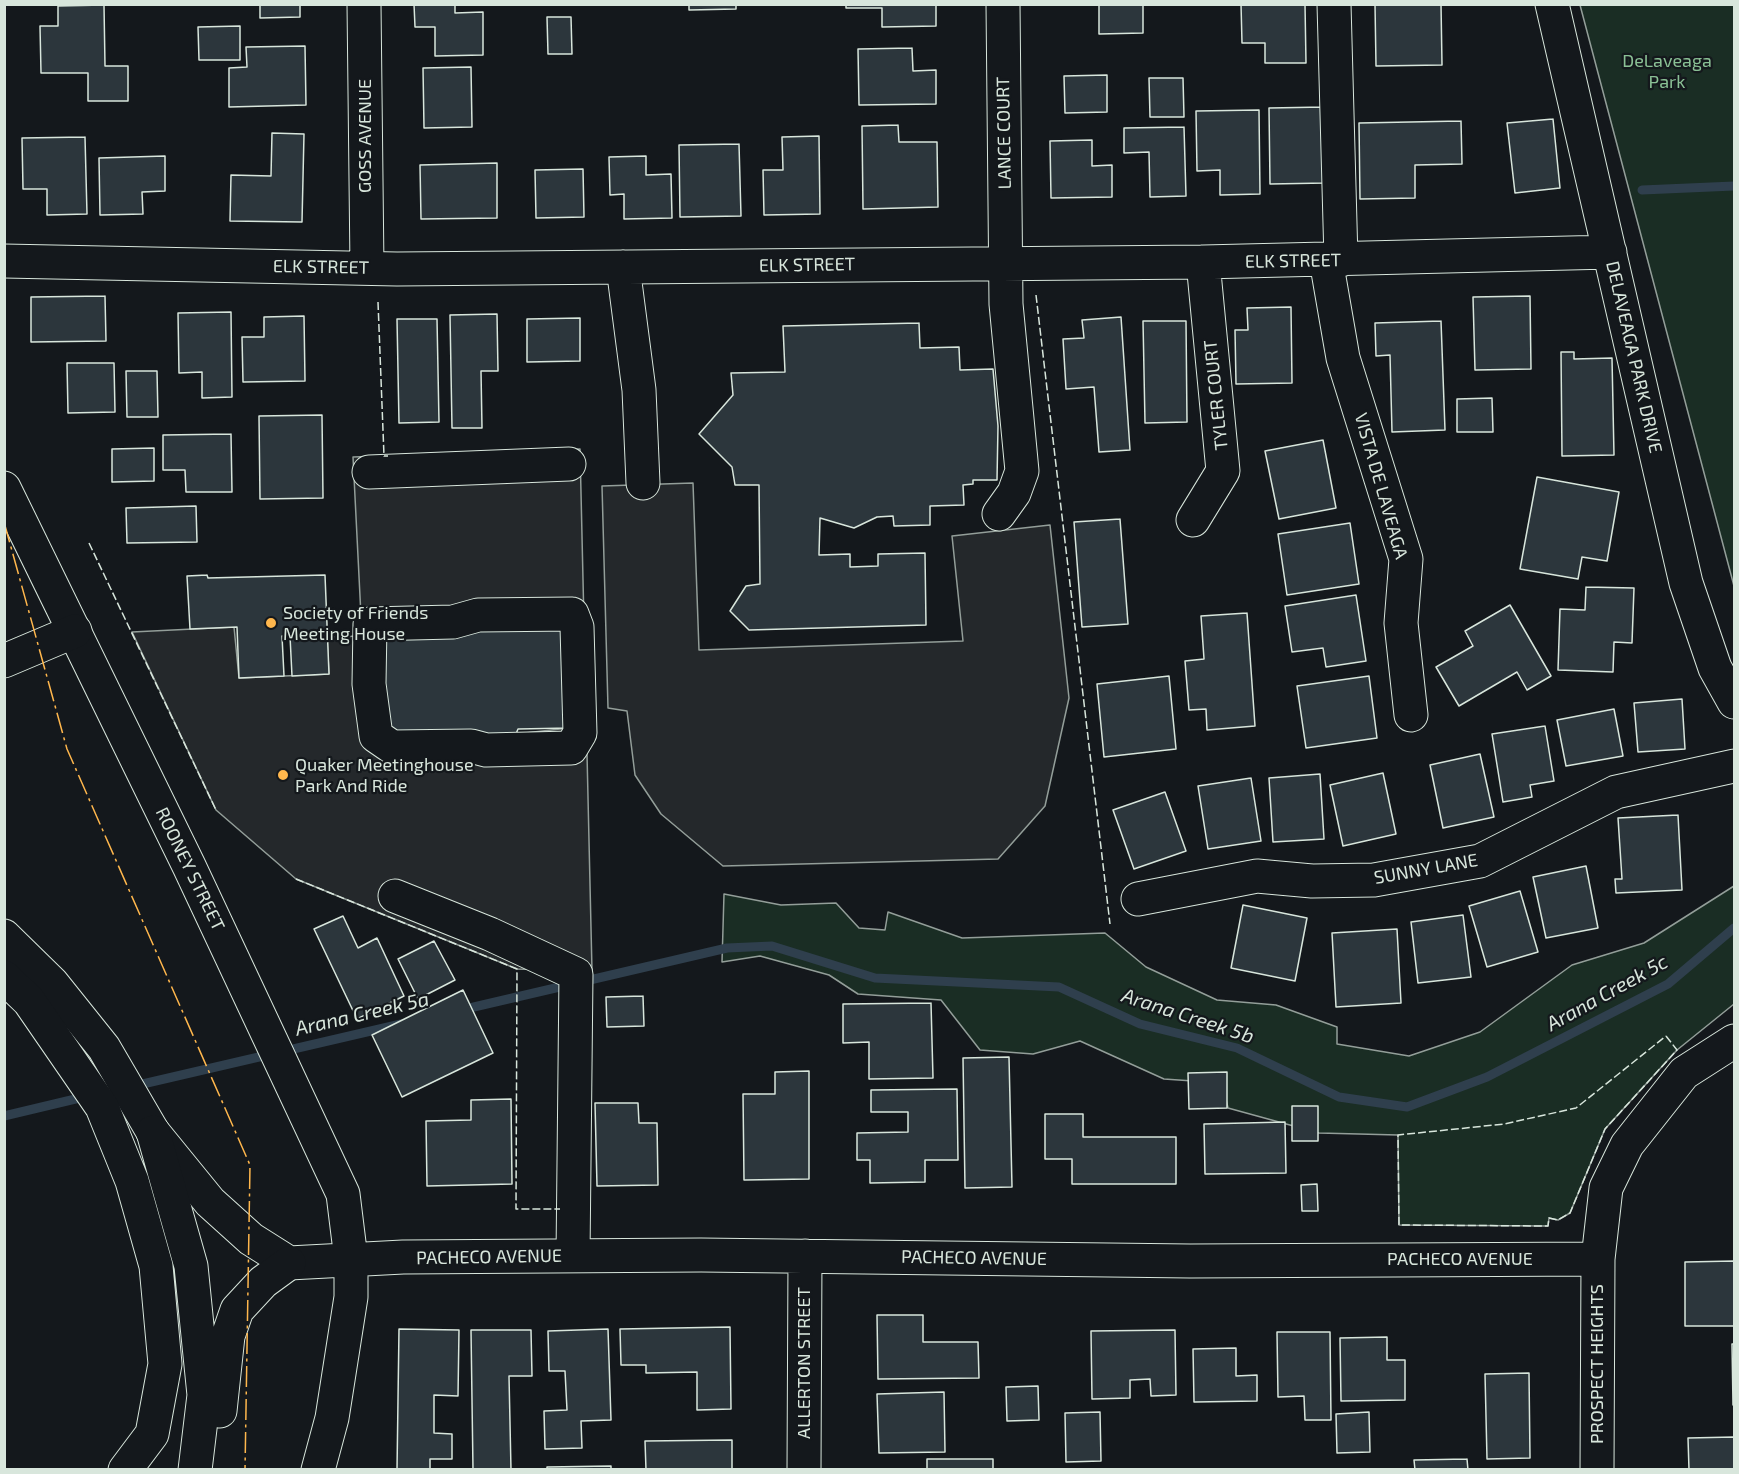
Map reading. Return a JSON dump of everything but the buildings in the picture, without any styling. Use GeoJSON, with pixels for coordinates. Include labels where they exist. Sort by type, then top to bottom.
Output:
{"type":"FeatureCollection","features":[{"type":"Feature","properties":{"kind":"main road","name":"GOSS AVENUE"},"geometry":{"type":"LineString","coordinates":[[364,4],[367,268]]}},
{"type":"Feature","properties":{"kind":"main road","name":"LANCE COURT"},"geometry":{"type":"LineString","coordinates":[[999,514],[1014,494],[1022,471],[1006,304],[1002,4]]}},
{"type":"Feature","properties":{"kind":"main road","name":"VISTA DE LAVEAGA"},"geometry":{"type":"LineString","coordinates":[[1334,4],[1334,260],[1343,358],[1406,559],[1401,623],[1411,715]]}},
{"type":"Feature","properties":{"kind":"main road","name":"DELAVEAGA PARK DRIVE"},"geometry":{"type":"LineString","coordinates":[[1552,4],[1686,583],[1715,668],[1734,702]]}},
{"type":"Feature","properties":{"kind":"main road","name":"ELK STREET"},"geometry":{"type":"LineString","coordinates":[[4,261],[367,268],[623,267],[1203,262],[1610,252]]}},
{"type":"Feature","properties":{"kind":"main road","name":"TYLER COURT"},"geometry":{"type":"LineString","coordinates":[[1193,520],[1223,471],[1203,262]]}},
{"type":"Feature","properties":{"kind":"main road"},"geometry":{"type":"LineString","coordinates":[[623,267],[639,390],[643,483]]}},
{"type":"Feature","properties":{"kind":"main road"},"geometry":{"type":"LineString","coordinates":[[369,472],[569,464]]}},
{"type":"Feature","properties":{"kind":"main road","name":"ROONEY STREET"},"geometry":{"type":"LineString","coordinates":[[4,488],[189,866],[343,1194],[351,1259],[351,1298],[334,1407],[318,1470]]}},
{"type":"Feature","properties":{"kind":"main road"},"geometry":{"type":"LineString","coordinates":[[572,614],[578,627],[580,733],[571,748],[486,750],[471,746],[392,747],[376,736],[369,684],[370,624],[453,622],[478,615],[572,614]]}},
{"type":"Feature","properties":{"kind":"main road"},"geometry":{"type":"LineString","coordinates":[[4,637],[75,631]]}},
{"type":"Feature","properties":{"kind":"main road"},"geometry":{"type":"LineString","coordinates":[[4,661],[75,631]]}},
{"type":"Feature","properties":{"kind":"main road","name":"SUNNY LANE"},"geometry":{"type":"LineString","coordinates":[[1138,899],[1257,876],[1312,882],[1374,880],[1480,861],[1616,792],[1734,766]]}},
{"type":"Feature","properties":{"kind":"main road"},"geometry":{"type":"LineString","coordinates":[[395,896],[490,934],[576,974],[573,1256]]}},
{"type":"Feature","properties":{"kind":"main road"},"geometry":{"type":"LineString","coordinates":[[4,936],[52,982],[104,1048],[153,1132],[210,1202],[251,1239],[289,1263],[263,1282],[237,1310],[227,1346],[214,1470]]}},
{"type":"Feature","properties":{"kind":"main road"},"geometry":{"type":"LineString","coordinates":[[4,977],[29,1001],[102,1107],[132,1180],[156,1266],[165,1364],[152,1434],[125,1470]]}},
{"type":"Feature","properties":{"kind":"main road"},"geometry":{"type":"LineString","coordinates":[[1598,1258],[1606,1188],[1627,1145],[1684,1073],[1734,1041]]}},
{"type":"Feature","properties":{"kind":"main road"},"geometry":{"type":"LineString","coordinates":[[153,1132],[191,1266],[204,1395],[195,1470]]}},
{"type":"Feature","properties":{"kind":"main road","name":"PACHECO AVENUE"},"geometry":{"type":"LineString","coordinates":[[289,1263],[351,1259],[573,1256],[805,1256],[1190,1261],[1598,1258]]}},
{"type":"Feature","properties":{"kind":"main road","name":"ALLERTON STREET"},"geometry":{"type":"LineString","coordinates":[[804,1470],[805,1256]]}},
{"type":"Feature","properties":{"kind":"main road","name":"PROSPECT HEIGHTS"},"geometry":{"type":"LineString","coordinates":[[1597,1470],[1598,1258]]}},
{"type":"Feature","properties":{"kind":"green space","name":"DeLaveaga Park"},"geometry":{"type":"Polygon","coordinates":[[[1580,5],[1734,5],[1734,586],[1580,5]]]}},
{"type":"Feature","properties":{"kind":"green space"},"geometry":{"type":"Polygon","coordinates":[[[1734,886],[1734,1004],[1677,1050],[1605,1129],[1570,1213],[1558,1220],[1549,1218],[1548,1226],[1399,1225],[1398,1135],[1319,1133],[1228,1108],[1222,1083],[1164,1079],[1080,1041],[1033,1054],[980,1050],[941,1000],[858,994],[829,975],[760,956],[722,962],[724,894],[781,905],[836,903],[859,928],[885,930],[888,912],[962,938],[1105,933],[1146,967],[1217,1000],[1276,1005],[1337,1027],[1337,1044],[1409,1056],[1480,1032],[1572,965],[1644,943],[1734,886]]]}},
{"type":"Feature","properties":{"kind":"shaded area"},"geometry":{"type":"Polygon","coordinates":[[[580,449],[592,971],[517,969],[296,879],[216,810],[132,632],[234,627],[239,678],[329,674],[327,637],[362,636],[353,457],[580,449]],[[567,624],[455,735],[516,734],[569,728],[567,624]]]}},
{"type":"Feature","properties":{"kind":"shaded area"},"geometry":{"type":"Polygon","coordinates":[[[693,483],[699,650],[963,641],[952,536],[1050,525],[1069,698],[1045,806],[998,859],[723,866],[661,814],[635,775],[627,711],[608,708],[602,486],[693,483]]]}},
{"type":"Feature","properties":{"kind":"waterway"},"geometry":{"type":"LineString","coordinates":[[1642,190],[1734,186]]}},
{"type":"Feature","properties":{"kind":"waterway","name":"Arana Creek 5b"},"geometry":{"type":"LineString","coordinates":[[461,1010],[727,948],[772,946],[875,978],[1059,987],[1140,1024],[1237,1048],[1339,1097],[1407,1107],[1487,1077],[1668,984],[1734,928]]}},
{"type":"Feature","properties":{"kind":"waterway","name":"Arana Creek 5a"},"geometry":{"type":"LineString","coordinates":[[134,1086],[401,1024]]}},
{"type":"Feature","properties":{"kind":"waterway","name":"Arana Creek 5a"},"geometry":{"type":"LineString","coordinates":[[4,1116],[88,1096]]}},
{"type":"Feature","properties":{"kind":"fence"},"geometry":{"type":"LineString","coordinates":[[1036,295],[1110,924]]}},
{"type":"Feature","properties":{"kind":"fence"},"geometry":{"type":"LineString","coordinates":[[378,302],[384,456],[388,456]]}},
{"type":"Feature","properties":{"kind":"fence"},"geometry":{"type":"LineString","coordinates":[[89,543],[216,810]]}},
{"type":"Feature","properties":{"kind":"fence"},"geometry":{"type":"LineString","coordinates":[[296,879],[517,969],[516,1209],[560,1209]]}},
{"type":"Feature","properties":{"kind":"fence"},"geometry":{"type":"LineString","coordinates":[[1666,1036],[1677,1050],[1605,1129],[1570,1213],[1558,1220],[1549,1218],[1548,1226],[1399,1225],[1398,1135],[1504,1124],[1576,1108],[1666,1036]]}},
{"type":"Feature","properties":{"kind":"power"},"geometry":{"type":"LineString","coordinates":[[4,522],[67,749],[250,1165],[245,1470]]}},
{"type":"Feature","properties":{"kind":"place","name":"Society of Friends Meeting House"},"geometry":{"type":"Point","coordinates":[271,623]}},
{"type":"Feature","properties":{"kind":"place","name":"Quaker Meetinghouse Park And Ride"},"geometry":{"type":"Point","coordinates":[283,775]}},
{"type":"Feature","properties":{"kind":"water label","name":"Arana Creek 5c"},"geometry":{"type":"Point","coordinates":[1607,993]}}]}
